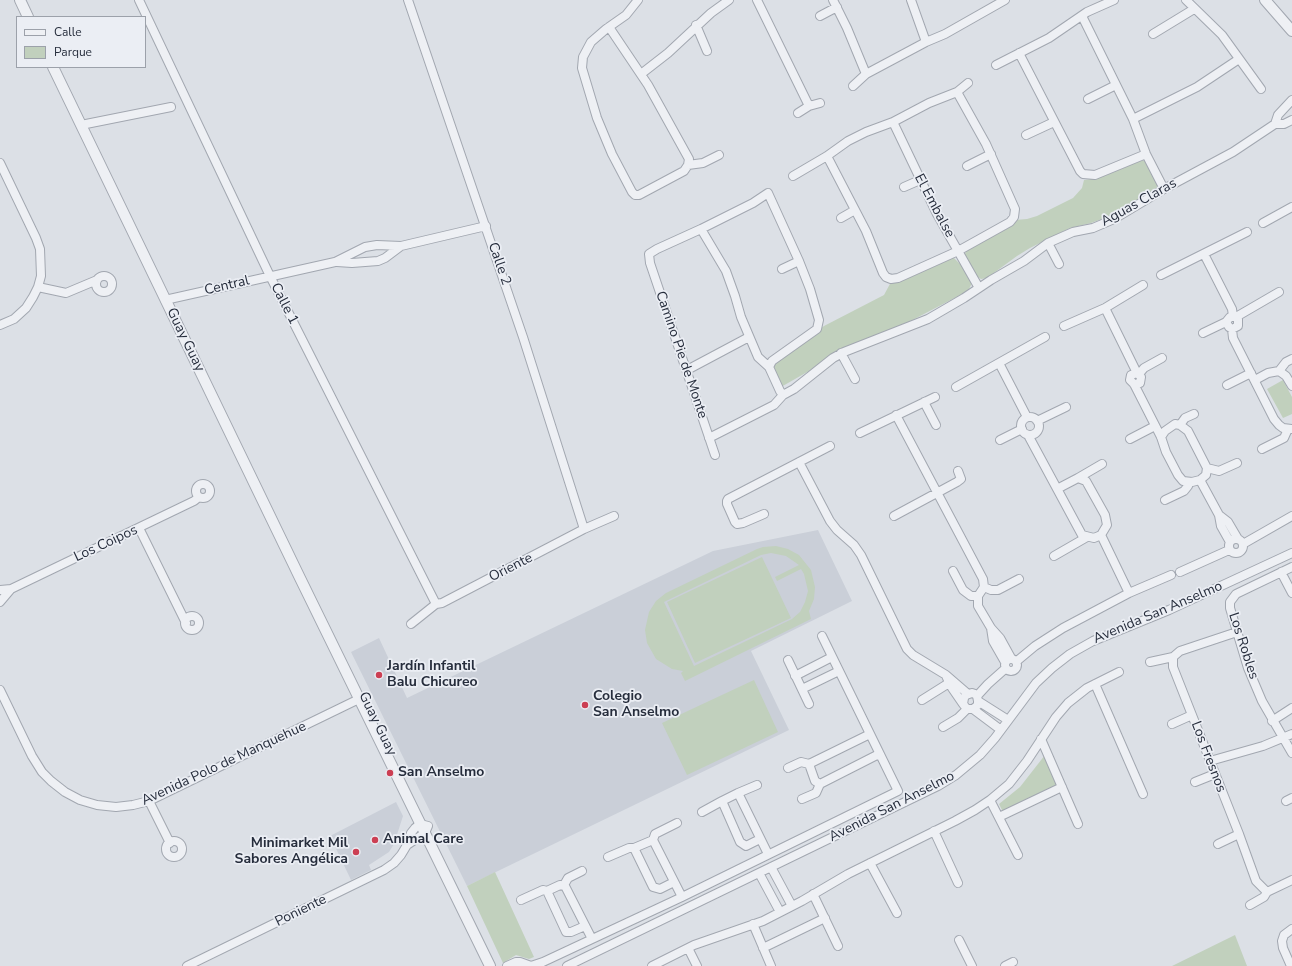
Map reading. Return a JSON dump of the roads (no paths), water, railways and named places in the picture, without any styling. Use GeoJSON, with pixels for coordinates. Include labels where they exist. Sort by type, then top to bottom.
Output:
{"type":"FeatureCollection","features":[{"type":"Feature","properties":{"kind":"street"},"geometry":{"type":"LineString","coordinates":[[20,0],[28,16]]}},
{"type":"Feature","properties":{"kind":"street","name":"Calle 1"},"geometry":{"type":"LineString","coordinates":[[139,0],[270,276],[436,604]]}},
{"type":"Feature","properties":{"kind":"street","name":"Calle 2"},"geometry":{"type":"LineString","coordinates":[[408,0],[523,337],[584,529]]}},
{"type":"Feature","properties":{"kind":"street"},"geometry":{"type":"LineString","coordinates":[[609,27],[641,74],[688,157],[688,165],[684,171],[642,195],[637,195],[632,192],[620,171],[604,136],[583,73],[583,57],[594,38],[609,27],[626,16],[638,0]]}},
{"type":"Feature","properties":{"kind":"street"},"geometry":{"type":"LineString","coordinates":[[641,74],[668,53],[710,12],[729,0]]}},
{"type":"Feature","properties":{"kind":"street"},"geometry":{"type":"LineString","coordinates":[[757,0],[809,106]]}},
{"type":"Feature","properties":{"kind":"street"},"geometry":{"type":"LineString","coordinates":[[911,0],[926,42]]}},
{"type":"Feature","properties":{"kind":"street"},"geometry":{"type":"LineString","coordinates":[[853,86],[866,74],[926,42],[945,34],[992,3],[1005,0]]}},
{"type":"Feature","properties":{"kind":"street"},"geometry":{"type":"LineString","coordinates":[[996,65],[1049,38],[1086,12],[1114,0]]}},
{"type":"Feature","properties":{"kind":"street"},"geometry":{"type":"LineString","coordinates":[[1186,0],[1222,35],[1261,89]]}},
{"type":"Feature","properties":{"kind":"street"},"geometry":{"type":"LineString","coordinates":[[1265,0],[1292,31]]}},
{"type":"Feature","properties":{"kind":"street"},"geometry":{"type":"LineString","coordinates":[[820,16],[835,4],[866,74]]}},
{"type":"Feature","properties":{"kind":"street"},"geometry":{"type":"LineString","coordinates":[[1153,34],[1194,9]]}},
{"type":"Feature","properties":{"kind":"street"},"geometry":{"type":"LineString","coordinates":[[1082,16],[1133,119],[1146,154],[1164,189]]}},
{"type":"Feature","properties":{"kind":"street"},"geometry":{"type":"LineString","coordinates":[[696,25],[708,51]]}},
{"type":"Feature","properties":{"kind":"street"},"geometry":{"type":"LineString","coordinates":[[1019,53],[1054,122],[1083,174],[1095,175],[1146,154]]}},
{"type":"Feature","properties":{"kind":"street"},"geometry":{"type":"LineString","coordinates":[[1133,119],[1197,87],[1239,59]]}},
{"type":"Feature","properties":{"kind":"street","name":"Guay Guay"},"geometry":{"type":"LineString","coordinates":[[52,68],[359,699],[382,740]]}},
{"type":"Feature","properties":{"kind":"street"},"geometry":{"type":"LineString","coordinates":[[793,176],[827,156],[848,141],[866,132],[893,122],[929,103],[957,92],[968,83]]}},
{"type":"Feature","properties":{"kind":"street"},"geometry":{"type":"LineString","coordinates":[[1088,99],[1116,85]]}},
{"type":"Feature","properties":{"kind":"street"},"geometry":{"type":"LineString","coordinates":[[827,156],[856,210],[883,273],[888,278],[898,278],[958,251],[1010,222],[1015,213],[1014,204],[991,154],[957,92]]}},
{"type":"Feature","properties":{"kind":"street","name":"Aguas Claras"},"geometry":{"type":"LineString","coordinates":[[1275,124],[1278,115],[1292,100]]}},
{"type":"Feature","properties":{"kind":"street"},"geometry":{"type":"LineString","coordinates":[[798,113],[809,106],[820,103]]}},
{"type":"Feature","properties":{"kind":"street"},"geometry":{"type":"LineString","coordinates":[[80,125],[171,107]]}},
{"type":"Feature","properties":{"kind":"street","name":"Aguas Claras"},"geometry":{"type":"LineString","coordinates":[[709,438],[777,403],[783,395],[794,389],[841,353],[928,318],[1024,261],[1048,243],[1073,232],[1093,228],[1114,219],[1164,189],[1233,152],[1275,124],[1284,124],[1292,120]]}},
{"type":"Feature","properties":{"kind":"street","name":"El Embalse"},"geometry":{"type":"LineString","coordinates":[[893,122],[936,214],[979,288]]}},
{"type":"Feature","properties":{"kind":"street"},"geometry":{"type":"LineString","coordinates":[[1026,135],[1054,122]]}},
{"type":"Feature","properties":{"kind":"street"},"geometry":{"type":"LineString","coordinates":[[967,166],[991,154]]}},
{"type":"Feature","properties":{"kind":"street"},"geometry":{"type":"LineString","coordinates":[[688,165],[703,163],[719,156]]}},
{"type":"Feature","properties":{"kind":"street"},"geometry":{"type":"LineString","coordinates":[[0,164],[36,238],[40,249],[41,276],[38,287],[26,308],[14,319],[0,325]]}},
{"type":"Feature","properties":{"kind":"street"},"geometry":{"type":"LineString","coordinates":[[904,188],[920,180]]}},
{"type":"Feature","properties":{"kind":"street"},"geometry":{"type":"LineString","coordinates":[[769,367],[772,361],[816,329],[819,324],[819,317],[799,261],[768,194],[700,229],[726,271],[735,296],[740,317],[758,357],[769,367],[783,395]]}},
{"type":"Feature","properties":{"kind":"street"},"geometry":{"type":"LineString","coordinates":[[1263,223],[1292,207]]}},
{"type":"Feature","properties":{"kind":"street"},"geometry":{"type":"LineString","coordinates":[[841,218],[856,210]]}},
{"type":"Feature","properties":{"kind":"street","name":"Central"},"geometry":{"type":"LineString","coordinates":[[165,300],[335,262],[365,247],[382,244],[401,246],[486,226]]}},
{"type":"Feature","properties":{"kind":"street","name":"Camino Pie de Monte"},"geometry":{"type":"LineString","coordinates":[[700,229],[657,248],[649,254],[650,263],[687,370],[714,455]]}},
{"type":"Feature","properties":{"kind":"street"},"geometry":{"type":"LineString","coordinates":[[1160,275],[1247,232]]}},
{"type":"Feature","properties":{"kind":"street"},"geometry":{"type":"LineString","coordinates":[[1048,243],[1059,264]]}},
{"type":"Feature","properties":{"kind":"street","name":"Central"},"geometry":{"type":"LineString","coordinates":[[335,262],[352,263],[378,261],[401,246]]}},
{"type":"Feature","properties":{"kind":"street"},"geometry":{"type":"LineString","coordinates":[[1204,254],[1232,309],[1234,316],[1238,319],[1238,326],[1232,328]]}},
{"type":"Feature","properties":{"kind":"street"},"geometry":{"type":"LineString","coordinates":[[782,269],[799,261]]}},
{"type":"Feature","properties":{"kind":"street"},"geometry":{"type":"LineString","coordinates":[[38,287],[66,293],[97,280]]}},
{"type":"Feature","properties":{"kind":"street"},"geometry":{"type":"LineString","coordinates":[[1064,326],[1104,308],[1143,285]]}},
{"type":"Feature","properties":{"kind":"street"},"geometry":{"type":"LineString","coordinates":[[1203,333],[1226,322],[1227,319],[1279,292]]}},
{"type":"Feature","properties":{"kind":"street"},"geometry":{"type":"LineString","coordinates":[[1104,308],[1138,373]]}},
{"type":"Feature","properties":{"kind":"street"},"geometry":{"type":"LineString","coordinates":[[1226,322],[1229,328],[1232,328]]}},
{"type":"Feature","properties":{"kind":"street"},"geometry":{"type":"LineString","coordinates":[[1232,328],[1233,338],[1278,425],[1290,429],[1284,438],[1262,449]]}},
{"type":"Feature","properties":{"kind":"street"},"geometry":{"type":"LineString","coordinates":[[687,370],[749,337]]}},
{"type":"Feature","properties":{"kind":"street"},"geometry":{"type":"LineString","coordinates":[[956,387],[1045,337]]}},
{"type":"Feature","properties":{"kind":"street"},"geometry":{"type":"LineString","coordinates":[[841,353],[855,379]]}},
{"type":"Feature","properties":{"kind":"street"},"geometry":{"type":"LineString","coordinates":[[1161,437],[1165,430],[1175,424],[1180,425],[1188,431],[1207,468],[1206,475],[1200,480],[1189,482],[1183,481],[1178,475],[1166,452],[1161,437],[1134,384],[1131,382],[1130,378],[1133,373],[1138,373],[1162,358]]}},
{"type":"Feature","properties":{"kind":"street"},"geometry":{"type":"LineString","coordinates":[[1228,385],[1279,371],[1286,362],[1292,359]]}},
{"type":"Feature","properties":{"kind":"street"},"geometry":{"type":"LineString","coordinates":[[999,363],[1027,417]]}},
{"type":"Feature","properties":{"kind":"street"},"geometry":{"type":"LineString","coordinates":[[1279,371],[1286,376],[1292,386]]}},
{"type":"Feature","properties":{"kind":"street"},"geometry":{"type":"LineString","coordinates":[[860,433],[935,397]]}},
{"type":"Feature","properties":{"kind":"street"},"geometry":{"type":"LineString","coordinates":[[924,402],[936,425]]}},
{"type":"Feature","properties":{"kind":"street"},"geometry":{"type":"LineString","coordinates":[[1038,421],[1066,406]]}},
{"type":"Feature","properties":{"kind":"street"},"geometry":{"type":"LineString","coordinates":[[1180,425],[1185,418],[1194,414]]}},
{"type":"Feature","properties":{"kind":"street"},"geometry":{"type":"LineString","coordinates":[[896,415],[983,579],[984,587],[978,596],[978,606],[991,628],[1000,638],[1010,663]]}},
{"type":"Feature","properties":{"kind":"street"},"geometry":{"type":"LineString","coordinates":[[1038,421],[1033,417],[1027,417],[1021,424],[1082,535],[1094,538],[1101,535],[1107,525],[1105,515],[1086,480],[1078,478]]}},
{"type":"Feature","properties":{"kind":"street"},"geometry":{"type":"LineString","coordinates":[[1000,440],[1025,432],[1034,434],[1038,430],[1038,421]]}},
{"type":"Feature","properties":{"kind":"street"},"geometry":{"type":"LineString","coordinates":[[1130,439],[1155,426]]}},
{"type":"Feature","properties":{"kind":"street"},"geometry":{"type":"LineString","coordinates":[[764,514],[737,524],[727,501],[728,499],[830,446]]}},
{"type":"Feature","properties":{"kind":"street"},"geometry":{"type":"LineString","coordinates":[[799,462],[830,522],[854,545],[862,555],[907,649],[913,655],[946,675],[968,694],[972,694],[1008,720]]}},
{"type":"Feature","properties":{"kind":"street"},"geometry":{"type":"LineString","coordinates":[[1207,468],[1219,470],[1237,463]]}},
{"type":"Feature","properties":{"kind":"street"},"geometry":{"type":"LineString","coordinates":[[1057,489],[1102,464]]}},
{"type":"Feature","properties":{"kind":"street"},"geometry":{"type":"LineString","coordinates":[[894,516],[961,479],[958,471]]}},
{"type":"Feature","properties":{"kind":"street"},"geometry":{"type":"LineString","coordinates":[[1200,480],[1219,514],[1228,522],[1235,544]]}},
{"type":"Feature","properties":{"kind":"street"},"geometry":{"type":"LineString","coordinates":[[1165,500],[1184,491],[1189,482]]}},
{"type":"Feature","properties":{"kind":"street","name":"Los Coipos"},"geometry":{"type":"LineString","coordinates":[[0,590],[11,589],[139,528],[194,501],[199,497]]}},
{"type":"Feature","properties":{"kind":"street","name":"Oriente"},"geometry":{"type":"LineString","coordinates":[[411,624],[436,604],[442,603],[584,529],[614,516]]}},
{"type":"Feature","properties":{"kind":"street"},"geometry":{"type":"LineString","coordinates":[[1180,572],[1292,516]]}},
{"type":"Feature","properties":{"kind":"street"},"geometry":{"type":"LineString","coordinates":[[139,528],[186,623]]}},
{"type":"Feature","properties":{"kind":"street"},"geometry":{"type":"LineString","coordinates":[[1101,535],[1129,593]]}},
{"type":"Feature","properties":{"kind":"street"},"geometry":{"type":"LineString","coordinates":[[1054,556],[1088,537]]}},
{"type":"Feature","properties":{"kind":"street","name":"Avenida San Anselmo"},"geometry":{"type":"LineString","coordinates":[[567,966],[947,781],[972,762],[988,747],[1028,693],[1045,674],[1082,647],[1099,638],[1169,610],[1292,553]]}},
{"type":"Feature","properties":{"kind":"street","name":"Los Robles"},"geometry":{"type":"LineString","coordinates":[[1292,566],[1236,594],[1230,602],[1230,608],[1248,668],[1262,701],[1292,753]]}},
{"type":"Feature","properties":{"kind":"street"},"geometry":{"type":"LineString","coordinates":[[953,571],[963,590],[971,596],[978,596]]}},
{"type":"Feature","properties":{"kind":"street"},"geometry":{"type":"LineString","coordinates":[[1281,572],[1292,593]]}},
{"type":"Feature","properties":{"kind":"street"},"geometry":{"type":"LineString","coordinates":[[943,727],[958,718],[968,707],[978,705],[978,699],[988,684],[1010,663],[1035,646],[1063,628],[1129,593],[1171,574]]}},
{"type":"Feature","properties":{"kind":"street"},"geometry":{"type":"LineString","coordinates":[[984,587],[991,590],[998,590],[1019,580]]}},
{"type":"Feature","properties":{"kind":"street","name":"Los Coipos"},"geometry":{"type":"LineString","coordinates":[[0,602],[11,589]]}},
{"type":"Feature","properties":{"kind":"street","name":"Guay Guay"},"geometry":{"type":"LineString","coordinates":[[317,613],[338,644],[424,828],[497,966]]}},
{"type":"Feature","properties":{"kind":"street"},"geometry":{"type":"LineString","coordinates":[[1150,662],[1173,657],[1180,651],[1237,632]]}},
{"type":"Feature","properties":{"kind":"street"},"geometry":{"type":"LineString","coordinates":[[507,966],[520,962],[531,966],[592,939],[682,897],[898,791],[822,636]]}},
{"type":"Feature","properties":{"kind":"street","name":"Los Fresnos"},"geometry":{"type":"LineString","coordinates":[[1173,657],[1173,667],[1256,881],[1266,892]]}},
{"type":"Feature","properties":{"kind":"street"},"geometry":{"type":"LineString","coordinates":[[795,676],[832,658]]}},
{"type":"Feature","properties":{"kind":"street"},"geometry":{"type":"LineString","coordinates":[[788,660],[809,704]]}},
{"type":"Feature","properties":{"kind":"street"},"geometry":{"type":"LineString","coordinates":[[802,689],[839,671]]}},
{"type":"Feature","properties":{"kind":"street"},"geometry":{"type":"LineString","coordinates":[[652,966],[688,948],[753,924],[780,912],[830,883],[975,810],[1009,784],[1027,761],[1056,717],[1068,703],[1095,684],[1119,672]]}},
{"type":"Feature","properties":{"kind":"street"},"geometry":{"type":"LineString","coordinates":[[946,675],[949,683],[968,707],[1001,730]]}},
{"type":"Feature","properties":{"kind":"street"},"geometry":{"type":"LineString","coordinates":[[922,700],[949,683]]}},
{"type":"Feature","properties":{"kind":"street"},"geometry":{"type":"LineString","coordinates":[[1095,684],[1143,794]]}},
{"type":"Feature","properties":{"kind":"street","name":"Avenida Polo de Manquehue"},"geometry":{"type":"LineString","coordinates":[[0,690],[37,764],[46,777],[58,787],[80,800],[106,806],[126,806],[149,801],[359,699]]}},
{"type":"Feature","properties":{"kind":"street"},"geometry":{"type":"LineString","coordinates":[[968,694],[964,698],[968,707]]}},
{"type":"Feature","properties":{"kind":"street"},"geometry":{"type":"LineString","coordinates":[[1272,720],[1292,708]]}},
{"type":"Feature","properties":{"kind":"street"},"geometry":{"type":"LineString","coordinates":[[1172,724],[1192,715]]}},
{"type":"Feature","properties":{"kind":"street"},"geometry":{"type":"LineString","coordinates":[[788,768],[801,762],[809,764],[870,734]]}},
{"type":"Feature","properties":{"kind":"street"},"geometry":{"type":"LineString","coordinates":[[1210,761],[1263,746],[1292,734]]}},
{"type":"Feature","properties":{"kind":"street"},"geometry":{"type":"LineString","coordinates":[[1041,739],[1078,824]]}},
{"type":"Feature","properties":{"kind":"street"},"geometry":{"type":"LineString","coordinates":[[802,800],[816,793],[820,784],[879,754]]}},
{"type":"Feature","properties":{"kind":"street"},"geometry":{"type":"LineString","coordinates":[[809,764],[815,780],[820,784]]}},
{"type":"Feature","properties":{"kind":"street"},"geometry":{"type":"LineString","coordinates":[[1195,782],[1215,774]]}},
{"type":"Feature","properties":{"kind":"street"},"geometry":{"type":"LineString","coordinates":[[702,812],[757,785]]}},
{"type":"Feature","properties":{"kind":"street"},"geometry":{"type":"LineString","coordinates":[[999,817],[1062,787]]}},
{"type":"Feature","properties":{"kind":"street"},"geometry":{"type":"LineString","coordinates":[[738,793],[768,854]]}},
{"type":"Feature","properties":{"kind":"street"},"geometry":{"type":"LineString","coordinates":[[990,800],[1018,855]]}},
{"type":"Feature","properties":{"kind":"street"},"geometry":{"type":"LineString","coordinates":[[149,801],[170,843]]}},
{"type":"Feature","properties":{"kind":"street"},"geometry":{"type":"LineString","coordinates":[[722,801],[740,842],[746,846],[760,839]]}},
{"type":"Feature","properties":{"kind":"street"},"geometry":{"type":"LineString","coordinates":[[677,822],[655,834],[653,840],[682,897]]}},
{"type":"Feature","properties":{"kind":"street","name":"Poniente"},"geometry":{"type":"LineString","coordinates":[[187,966],[384,870],[397,859],[407,845],[424,828]]}},
{"type":"Feature","properties":{"kind":"street"},"geometry":{"type":"LineString","coordinates":[[934,831],[958,883]]}},
{"type":"Feature","properties":{"kind":"street"},"geometry":{"type":"LineString","coordinates":[[1218,844],[1239,834]]}},
{"type":"Feature","properties":{"kind":"street"},"geometry":{"type":"LineString","coordinates":[[608,857],[653,840]]}},
{"type":"Feature","properties":{"kind":"street"},"geometry":{"type":"LineString","coordinates":[[634,848],[653,887],[660,889],[674,882]]}},
{"type":"Feature","properties":{"kind":"street"},"geometry":{"type":"LineString","coordinates":[[870,863],[897,914]]}},
{"type":"Feature","properties":{"kind":"street"},"geometry":{"type":"LineString","coordinates":[[771,867],[792,906]]}},
{"type":"Feature","properties":{"kind":"street"},"geometry":{"type":"LineString","coordinates":[[564,885],[568,878],[582,872]]}},
{"type":"Feature","properties":{"kind":"street"},"geometry":{"type":"LineString","coordinates":[[759,873],[780,912]]}},
{"type":"Feature","properties":{"kind":"street","name":"Guay Guay"},"geometry":{"type":"LineString","coordinates":[[450,878],[490,966]]}},
{"type":"Feature","properties":{"kind":"street"},"geometry":{"type":"LineString","coordinates":[[1250,905],[1264,897],[1266,892],[1292,880]]}},
{"type":"Feature","properties":{"kind":"street"},"geometry":{"type":"LineString","coordinates":[[521,900],[542,890],[547,891],[560,885],[564,885]]}},
{"type":"Feature","properties":{"kind":"street"},"geometry":{"type":"LineString","coordinates":[[564,885],[592,939]]}},
{"type":"Feature","properties":{"kind":"street"},"geometry":{"type":"LineString","coordinates":[[547,891],[566,932],[571,932],[585,926]]}},
{"type":"Feature","properties":{"kind":"street"},"geometry":{"type":"LineString","coordinates":[[813,894],[838,946]]}},
{"type":"Feature","properties":{"kind":"street"},"geometry":{"type":"LineString","coordinates":[[763,948],[825,918]]}},
{"type":"Feature","properties":{"kind":"street"},"geometry":{"type":"LineString","coordinates":[[753,924],[771,966]]}},
{"type":"Feature","properties":{"kind":"street"},"geometry":{"type":"LineString","coordinates":[[1291,966],[1282,942],[1284,935],[1292,929]]}},
{"type":"Feature","properties":{"kind":"street"},"geometry":{"type":"LineString","coordinates":[[959,940],[972,966]]}},
{"type":"Feature","properties":{"kind":"street"},"geometry":{"type":"LineString","coordinates":[[688,948],[697,966]]}},
{"type":"Feature","properties":{"kind":"street"},"geometry":{"type":"LineString","coordinates":[[1005,966],[1013,962]]}},
{"type":"Feature","properties":{"kind":"place","name":"Jardín Infantil Balu Chicureo"},"geometry":{"type":"Point","coordinates":[379,675]}},
{"type":"Feature","properties":{"kind":"place","name":"Colegio San Anselmo"},"geometry":{"type":"Point","coordinates":[585,705]}},
{"type":"Feature","properties":{"kind":"place","name":"San Anselmo"},"geometry":{"type":"Point","coordinates":[390,773]}},
{"type":"Feature","properties":{"kind":"place","name":"Animal Care"},"geometry":{"type":"Point","coordinates":[375,840]}},
{"type":"Feature","properties":{"kind":"place","name":"Minimarket Mil Sabores Angélica"},"geometry":{"type":"Point","coordinates":[356,852]}}]}
